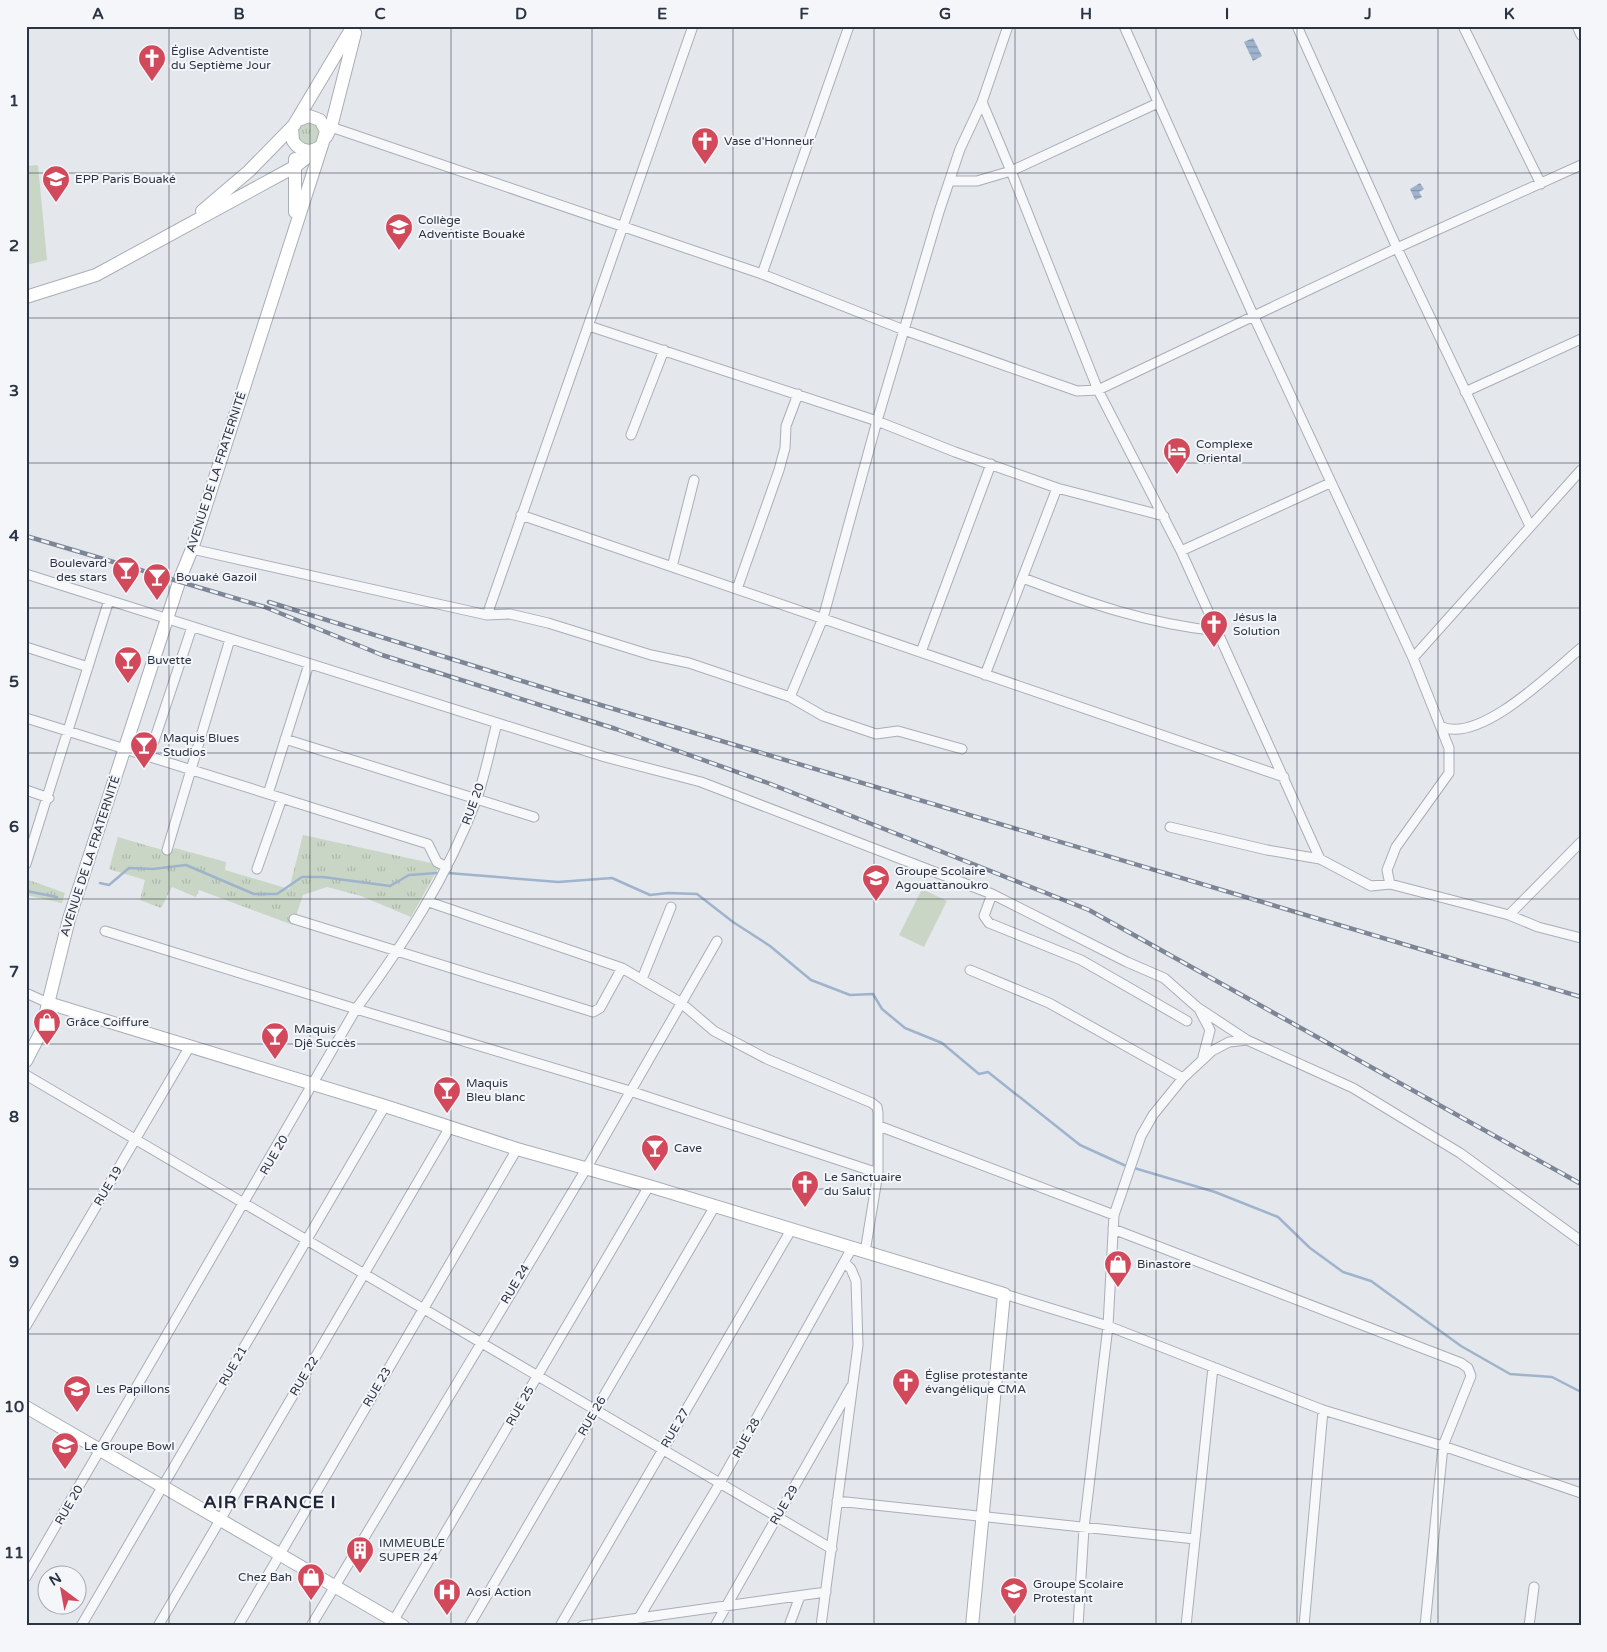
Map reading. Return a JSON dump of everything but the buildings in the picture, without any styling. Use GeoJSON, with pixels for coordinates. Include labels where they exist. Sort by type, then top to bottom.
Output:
{"type":"FeatureCollection","features":[{"type":"Feature","properties":{"kind":"street","name":"AVENUE DE LA FRATERNITÉ"},"geometry":{"type":"LineString","coordinates":[[296,122],[355,26]]}},
{"type":"Feature","properties":{"kind":"street","name":"AVENUE DE LA FRATERNITÉ"},"geometry":{"type":"LineString","coordinates":[[26,1061],[41,1032],[69,919],[180,576],[192,549],[295,224],[324,139],[355,26]]}},
{"type":"Feature","properties":{"kind":"street"},"geometry":{"type":"LineString","coordinates":[[487,615],[693,26]]}},
{"type":"Feature","properties":{"kind":"street"},"geometry":{"type":"LineString","coordinates":[[762,274],[849,26]]}},
{"type":"Feature","properties":{"kind":"street"},"geometry":{"type":"LineString","coordinates":[[790,697],[824,618],[877,421],[950,181],[960,149],[982,102],[1008,26]]}},
{"type":"Feature","properties":{"kind":"street"},"geometry":{"type":"LineString","coordinates":[[1124,26],[1330,483],[1413,658],[1449,748],[1449,773],[1396,847],[1387,870],[1390,884]]}},
{"type":"Feature","properties":{"kind":"street"},"geometry":{"type":"LineString","coordinates":[[1297,26],[1397,248],[1530,526]]}},
{"type":"Feature","properties":{"kind":"street"},"geometry":{"type":"LineString","coordinates":[[1463,26],[1540,184]]}},
{"type":"Feature","properties":{"kind":"street"},"geometry":{"type":"LineString","coordinates":[[1577,26],[1581,35]]}},
{"type":"Feature","properties":{"kind":"street"},"geometry":{"type":"LineString","coordinates":[[982,102],[1098,390],[1181,551],[1320,859]]}},
{"type":"Feature","properties":{"kind":"street"},"geometry":{"type":"LineString","coordinates":[[950,181],[977,181],[1011,171],[1158,103]]}},
{"type":"Feature","properties":{"kind":"street"},"geometry":{"type":"LineString","coordinates":[[26,297],[96,275],[191,221],[219,209],[296,166],[324,139],[324,125],[315,117],[309,116],[296,122],[249,171],[191,221]]}},
{"type":"Feature","properties":{"kind":"street"},"geometry":{"type":"LineString","coordinates":[[296,122],[292,133],[294,143],[301,149],[324,139],[622,227],[762,274],[904,330],[1077,391],[1098,390],[1397,248],[1581,165]]}},
{"type":"Feature","properties":{"kind":"street","name":"AVENUE DE LA FRATERNITÉ"},"geometry":{"type":"LineString","coordinates":[[294,143],[296,166],[295,224]]}},
{"type":"Feature","properties":{"kind":"street"},"geometry":{"type":"LineString","coordinates":[[589,326],[877,421],[1057,488],[1164,516]]}},
{"type":"Feature","properties":{"kind":"street"},"geometry":{"type":"LineString","coordinates":[[1465,392],[1581,339]]}},
{"type":"Feature","properties":{"kind":"street"},"geometry":{"type":"LineString","coordinates":[[632,435],[664,350]]}},
{"type":"Feature","properties":{"kind":"street"},"geometry":{"type":"LineString","coordinates":[[737,590],[779,470],[785,448],[786,426],[798,394]]}},
{"type":"Feature","properties":{"kind":"street"},"geometry":{"type":"LineString","coordinates":[[921,652],[991,464]]}},
{"type":"Feature","properties":{"kind":"street"},"geometry":{"type":"LineString","coordinates":[[1413,658],[1581,470]]}},
{"type":"Feature","properties":{"kind":"street"},"geometry":{"type":"LineString","coordinates":[[672,567],[694,480]]}},
{"type":"Feature","properties":{"kind":"street"},"geometry":{"type":"LineString","coordinates":[[1181,551],[1330,483]]}},
{"type":"Feature","properties":{"kind":"street"},"geometry":{"type":"LineString","coordinates":[[985,675],[1057,488]]}},
{"type":"Feature","properties":{"kind":"street"},"geometry":{"type":"LineString","coordinates":[[521,515],[1284,777]]}},
{"type":"Feature","properties":{"kind":"street"},"geometry":{"type":"LineString","coordinates":[[192,549],[487,615],[510,614],[548,623],[651,655],[689,664],[790,697],[823,716],[876,734],[898,731],[962,749]]}},
{"type":"Feature","properties":{"kind":"street"},"geometry":{"type":"LineString","coordinates":[[26,574],[110,600],[166,620],[606,757],[701,782],[992,894],[1127,962],[1164,978],[1197,1007],[1247,1040],[1353,1088],[1460,1154],[1581,1241]]}},
{"type":"Feature","properties":{"kind":"street"},"geometry":{"type":"LineString","coordinates":[[1023,578],[1135,618],[1177,627],[1218,631]]}},
{"type":"Feature","properties":{"kind":"street"},"geometry":{"type":"LineString","coordinates":[[26,864],[49,798],[68,731],[110,600]]}},
{"type":"Feature","properties":{"kind":"street"},"geometry":{"type":"LineString","coordinates":[[149,756],[192,627]]}},
{"type":"Feature","properties":{"kind":"street"},"geometry":{"type":"LineString","coordinates":[[167,850],[230,639]]}},
{"type":"Feature","properties":{"kind":"street"},"geometry":{"type":"LineString","coordinates":[[26,647],[88,667]]}},
{"type":"Feature","properties":{"kind":"street"},"geometry":{"type":"LineString","coordinates":[[1442,727],[1451,730],[1466,727],[1483,722],[1509,708],[1581,648]]}},
{"type":"Feature","properties":{"kind":"street"},"geometry":{"type":"LineString","coordinates":[[268,794],[309,664]]}},
{"type":"Feature","properties":{"kind":"street"},"geometry":{"type":"LineString","coordinates":[[26,718],[428,844],[437,862],[447,867]]}},
{"type":"Feature","properties":{"kind":"street","name":"RUE 20"},"geometry":{"type":"LineString","coordinates":[[26,1577],[315,1084],[356,1009],[398,952],[429,902],[447,867],[476,800],[497,723]]}},
{"type":"Feature","properties":{"kind":"street"},"geometry":{"type":"LineString","coordinates":[[285,739],[534,817]]}},
{"type":"Feature","properties":{"kind":"street"},"geometry":{"type":"LineString","coordinates":[[26,790],[49,798]]}},
{"type":"Feature","properties":{"kind":"street"},"geometry":{"type":"LineString","coordinates":[[257,869],[282,798]]}},
{"type":"Feature","properties":{"kind":"street"},"geometry":{"type":"LineString","coordinates":[[1170,827],[1267,850],[1320,859],[1371,886],[1390,884],[1508,915],[1538,927],[1581,938]]}},
{"type":"Feature","properties":{"kind":"street"},"geometry":{"type":"LineString","coordinates":[[1508,915],[1581,842]]}},
{"type":"Feature","properties":{"kind":"street"},"geometry":{"type":"LineString","coordinates":[[992,894],[985,911],[985,919],[989,923],[1080,960],[1187,1021]]}},
{"type":"Feature","properties":{"kind":"street"},"geometry":{"type":"LineString","coordinates":[[429,902],[622,968],[680,1002],[714,1031],[767,1060],[872,1103],[877,1107],[879,1126],[878,1174],[865,1252]]}},
{"type":"Feature","properties":{"kind":"street"},"geometry":{"type":"LineString","coordinates":[[642,979],[671,907]]}},
{"type":"Feature","properties":{"kind":"street"},"geometry":{"type":"LineString","coordinates":[[294,919],[593,1012],[600,1008],[622,968]]}},
{"type":"Feature","properties":{"kind":"street"},"geometry":{"type":"LineString","coordinates":[[105,931],[630,1091],[878,1174]]}},
{"type":"Feature","properties":{"kind":"street","name":"RUE 24"},"geometry":{"type":"LineString","coordinates":[[311,1626],[336,1587],[480,1342],[586,1169],[680,1002],[717,941]]}},
{"type":"Feature","properties":{"kind":"street"},"geometry":{"type":"LineString","coordinates":[[970,970],[1049,1003],[1183,1078]]}},
{"type":"Feature","properties":{"kind":"street"},"geometry":{"type":"LineString","coordinates":[[26,993],[48,1003],[315,1084],[517,1149],[649,1186],[1108,1326],[1324,1410],[1443,1446],[1581,1493]]}},
{"type":"Feature","properties":{"kind":"street"},"geometry":{"type":"LineString","coordinates":[[1197,1007],[1210,1030],[1202,1060]]}},
{"type":"Feature","properties":{"kind":"street"},"geometry":{"type":"LineString","coordinates":[[1078,1626],[1084,1528],[1108,1326],[1114,1215],[1142,1136],[1153,1116],[1183,1078],[1212,1051],[1229,1042],[1247,1040]]}},
{"type":"Feature","properties":{"kind":"street","name":"RUE 19"},"geometry":{"type":"LineString","coordinates":[[26,1326],[190,1046]]}},
{"type":"Feature","properties":{"kind":"street"},"geometry":{"type":"LineString","coordinates":[[26,1075],[832,1549]]}},
{"type":"Feature","properties":{"kind":"street","name":"RUE 21"},"geometry":{"type":"LineString","coordinates":[[81,1626],[385,1106]]}},
{"type":"Feature","properties":{"kind":"street"},"geometry":{"type":"LineString","coordinates":[[879,1126],[1114,1215]]}},
{"type":"Feature","properties":{"kind":"street","name":"RUE 22"},"geometry":{"type":"LineString","coordinates":[[158,1626],[450,1127]]}},
{"type":"Feature","properties":{"kind":"street","name":"RUE 23"},"geometry":{"type":"LineString","coordinates":[[238,1626],[517,1149]]}},
{"type":"Feature","properties":{"kind":"street","name":"RUE 25"},"geometry":{"type":"LineString","coordinates":[[396,1624],[649,1186]]}},
{"type":"Feature","properties":{"kind":"street","name":"RUE 26"},"geometry":{"type":"LineString","coordinates":[[469,1626],[715,1206]]}},
{"type":"Feature","properties":{"kind":"street"},"geometry":{"type":"LineString","coordinates":[[1113,1229],[1465,1365],[1471,1376],[1443,1446],[1425,1626]]}},
{"type":"Feature","properties":{"kind":"street","name":"RUE 27"},"geometry":{"type":"LineString","coordinates":[[560,1626],[791,1230]]}},
{"type":"Feature","properties":{"kind":"street","name":"RUE 28"},"geometry":{"type":"LineString","coordinates":[[637,1622],[720,1483],[852,1248]]}},
{"type":"Feature","properties":{"kind":"street"},"geometry":{"type":"LineString","coordinates":[[821,1626],[858,1345],[856,1281],[852,1269],[845,1263]]}},
{"type":"Feature","properties":{"kind":"street"},"geometry":{"type":"LineString","coordinates":[[972,1626],[1004,1294]]}},
{"type":"Feature","properties":{"kind":"street"},"geometry":{"type":"LineString","coordinates":[[1186,1626],[1213,1367]]}},
{"type":"Feature","properties":{"kind":"street","name":"RUE 29"},"geometry":{"type":"LineString","coordinates":[[714,1626],[853,1383]]}},
{"type":"Feature","properties":{"kind":"street"},"geometry":{"type":"LineString","coordinates":[[26,1407],[280,1554],[396,1624]]}},
{"type":"Feature","properties":{"kind":"street"},"geometry":{"type":"LineString","coordinates":[[1304,1626],[1324,1410]]}},
{"type":"Feature","properties":{"kind":"street"},"geometry":{"type":"LineString","coordinates":[[837,1501],[1195,1539]]}},
{"type":"Feature","properties":{"kind":"street"},"geometry":{"type":"LineString","coordinates":[[1529,1626],[1534,1587]]}},
{"type":"Feature","properties":{"kind":"street"},"geometry":{"type":"LineString","coordinates":[[582,1626],[637,1622],[726,1606],[826,1592]]}},
{"type":"Feature","properties":{"kind":"street"},"geometry":{"type":"LineString","coordinates":[[789,1626],[800,1596]]}},
{"type":"Feature","properties":{"kind":"green space"},"geometry":{"type":"Polygon","coordinates":[[[309,123],[317,126],[320,134],[317,142],[309,145],[301,142],[298,134],[301,126],[309,123]]]}},
{"type":"Feature","properties":{"kind":"green space"},"geometry":{"type":"Polygon","coordinates":[[[38,165],[47,260],[26,265],[26,166],[38,165]]]}},
{"type":"Feature","properties":{"kind":"green space"},"geometry":{"type":"Polygon","coordinates":[[[303,835],[440,865],[411,917],[361,896],[327,887],[303,895],[293,925],[199,890],[196,897],[172,887],[161,908],[140,900],[145,880],[109,869],[118,837],[169,852],[175,848],[226,862],[225,870],[289,889],[303,835]]]}},
{"type":"Feature","properties":{"kind":"green space"},"geometry":{"type":"Polygon","coordinates":[[[26,879],[65,893],[62,903],[26,895],[26,879]]]}},
{"type":"Feature","properties":{"kind":"green space"},"geometry":{"type":"Polygon","coordinates":[[[922,889],[947,901],[924,947],[899,935],[922,889]]]}},
{"type":"Feature","properties":{"kind":"water"},"geometry":{"type":"Polygon","coordinates":[[[1253,38],[1262,56],[1253,61],[1244,42],[1253,38]]]}},
{"type":"Feature","properties":{"kind":"water"},"geometry":{"type":"Polygon","coordinates":[[[1420,183],[1424,189],[1419,192],[1422,197],[1415,200],[1410,189],[1420,183]]]}},
{"type":"Feature","properties":{"kind":"waterway"},"geometry":{"type":"LineString","coordinates":[[100,883],[109,885],[129,868],[153,869],[186,865],[254,894],[277,894],[302,877],[323,877],[390,886],[409,875],[437,873]]}},
{"type":"Feature","properties":{"kind":"waterway"},"geometry":{"type":"LineString","coordinates":[[448,873],[558,882],[612,878],[650,895],[668,893],[697,894],[733,922],[770,946],[811,980],[850,995],[873,994],[882,1009],[905,1028],[942,1043],[979,1074],[988,1072],[1080,1145],[1124,1165],[1215,1192],[1278,1217],[1310,1248],[1343,1272],[1371,1281],[1461,1346],[1510,1374],[1552,1377],[1581,1392]]}},
{"type":"Feature","properties":{"kind":"waterway"},"geometry":{"type":"LineString","coordinates":[[26,891],[57,897]]}},
{"type":"Feature","properties":{"kind":"railway"},"geometry":{"type":"LineString","coordinates":[[26,536],[265,607],[382,655],[616,729],[768,783],[1089,910],[1581,1184]]}},
{"type":"Feature","properties":{"kind":"railway"},"geometry":{"type":"LineString","coordinates":[[269,602],[567,695],[1581,997]]}},
{"type":"Feature","properties":{"kind":"place","name":"Église Adventiste du Septième Jour"},"geometry":{"type":"Point","coordinates":[152,82]}},
{"type":"Feature","properties":{"kind":"place","name":"Vase d'Honneur"},"geometry":{"type":"Point","coordinates":[705,165]}},
{"type":"Feature","properties":{"kind":"place","name":"EPP Paris Bouaké"},"geometry":{"type":"Point","coordinates":[56,203]}},
{"type":"Feature","properties":{"kind":"place","name":"Collège Adventiste Bouaké"},"geometry":{"type":"Point","coordinates":[399,251]}},
{"type":"Feature","properties":{"kind":"place","name":"Complexe Oriental"},"geometry":{"type":"Point","coordinates":[1177,475]}},
{"type":"Feature","properties":{"kind":"place","name":"Boulevard des stars"},"geometry":{"type":"Point","coordinates":[126,594]}},
{"type":"Feature","properties":{"kind":"place","name":"Bouaké Gazoil"},"geometry":{"type":"Point","coordinates":[157,601]}},
{"type":"Feature","properties":{"kind":"place","name":"Jésus la Solution"},"geometry":{"type":"Point","coordinates":[1214,648]}},
{"type":"Feature","properties":{"kind":"place","name":"Buvette"},"geometry":{"type":"Point","coordinates":[128,684]}},
{"type":"Feature","properties":{"kind":"place","name":"Maquis Blues Studios"},"geometry":{"type":"Point","coordinates":[144,769]}},
{"type":"Feature","properties":{"kind":"place","name":"Groupe Scolaire Agouattanoukro"},"geometry":{"type":"Point","coordinates":[876,902]}},
{"type":"Feature","properties":{"kind":"place","name":"Grâce Coiffure"},"geometry":{"type":"Point","coordinates":[47,1046]}},
{"type":"Feature","properties":{"kind":"place","name":"Maquis Djê Succès"},"geometry":{"type":"Point","coordinates":[275,1060]}},
{"type":"Feature","properties":{"kind":"place","name":"Maquis Bleu blanc"},"geometry":{"type":"Point","coordinates":[447,1114]}},
{"type":"Feature","properties":{"kind":"place","name":"Cave"},"geometry":{"type":"Point","coordinates":[655,1172]}},
{"type":"Feature","properties":{"kind":"place","name":"Le Sanctuaire du Salut"},"geometry":{"type":"Point","coordinates":[805,1208]}},
{"type":"Feature","properties":{"kind":"place","name":"Binastore"},"geometry":{"type":"Point","coordinates":[1118,1288]}},
{"type":"Feature","properties":{"kind":"place","name":"Église protestante évangélique CMA"},"geometry":{"type":"Point","coordinates":[906,1406]}},
{"type":"Feature","properties":{"kind":"place","name":"Les Papillons"},"geometry":{"type":"Point","coordinates":[77,1413]}},
{"type":"Feature","properties":{"kind":"place","name":"Le Groupe Bowl"},"geometry":{"type":"Point","coordinates":[65,1470]}},
{"type":"Feature","properties":{"kind":"place","name":"IMMEUBLE SUPER 24"},"geometry":{"type":"Point","coordinates":[360,1574]}},
{"type":"Feature","properties":{"kind":"place","name":"Chez Bah"},"geometry":{"type":"Point","coordinates":[311,1601]}},
{"type":"Feature","properties":{"kind":"place","name":"Groupe Scolaire Protestant"},"geometry":{"type":"Point","coordinates":[1014,1615]}},
{"type":"Feature","properties":{"kind":"place","name":"Aosi Action"},"geometry":{"type":"Point","coordinates":[447,1616]}},
{"type":"Feature","properties":{"kind":"district","name":"AIR FRANCE I"},"geometry":{"type":"Point","coordinates":[270,1502]}}]}
